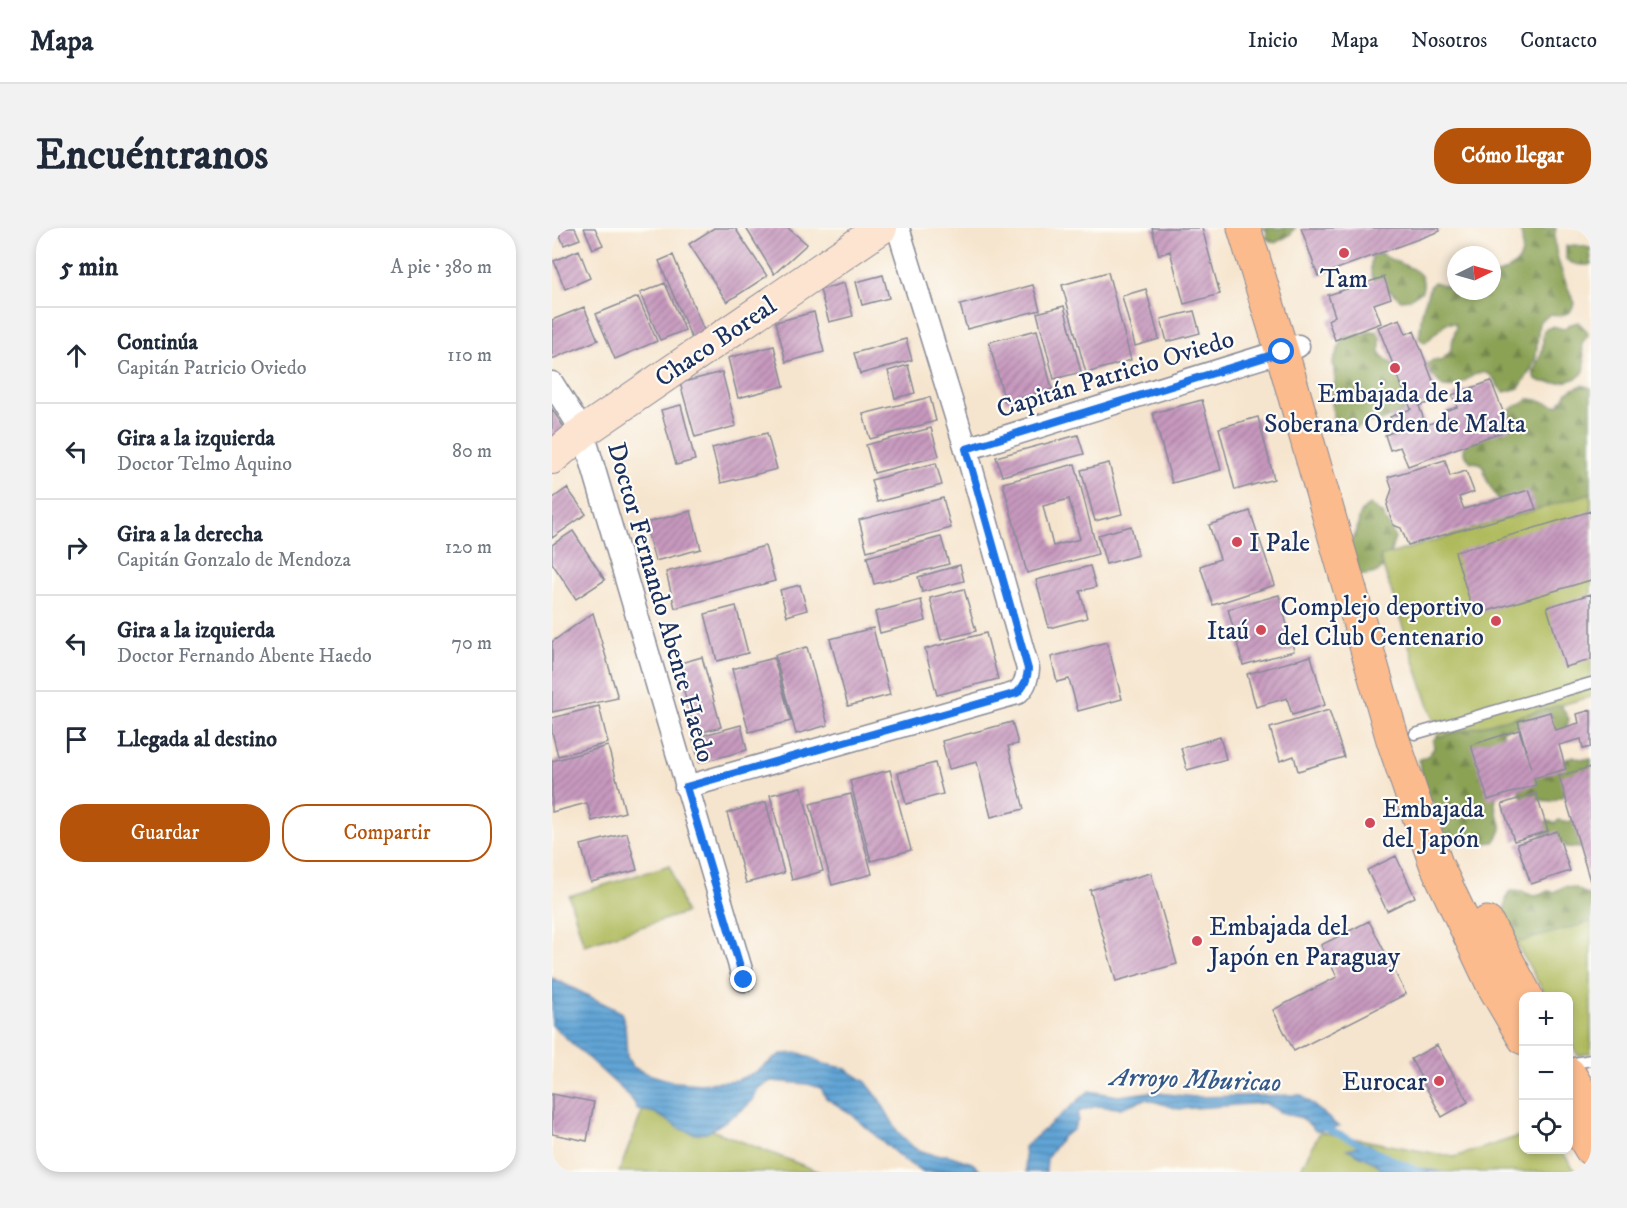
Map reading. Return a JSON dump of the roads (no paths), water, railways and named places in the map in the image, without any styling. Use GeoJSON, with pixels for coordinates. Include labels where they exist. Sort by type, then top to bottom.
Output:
{"type":"FeatureCollection","features":[{"type":"Feature","properties":{"kind":"highway"},"geometry":{"type":"LineString","coordinates":[[1244,228],[1290,349],[1454,855],[1475,901],[1524,992]]}},
{"type":"Feature","properties":{"kind":"highway"},"geometry":{"type":"LineString","coordinates":[[1264,228],[1290,349],[1393,740],[1436,864],[1493,985],[1519,1029]]}},
{"type":"Feature","properties":{"kind":"highway"},"geometry":{"type":"LineString","coordinates":[[1573,1081],[1591,1110]]}},
{"type":"Feature","properties":{"kind":"highway"},"geometry":{"type":"LineString","coordinates":[[1573,1119],[1591,1149]]}},
{"type":"Feature","properties":{"kind":"main road","name":"Chaco Boreal"},"geometry":{"type":"LineString","coordinates":[[552,458],[583,432],[881,228]]}},
{"type":"Feature","properties":{"kind":"street"},"geometry":{"type":"LineString","coordinates":[[686,787],[1017,693],[1027,680],[1028,669],[966,449],[898,228]]}},
{"type":"Feature","properties":{"kind":"street","name":"Capitán Patricio Oviedo"},"geometry":{"type":"LineString","coordinates":[[966,449],[1290,349]]}},
{"type":"Feature","properties":{"kind":"street","name":"Doctor Fernando Abente Haedo"},"geometry":{"type":"LineString","coordinates":[[552,383],[583,432],[744,980]]}},
{"type":"Feature","properties":{"kind":"lane"},"geometry":{"type":"LineString","coordinates":[[1414,734],[1591,683]]}},
{"type":"Feature","properties":{"kind":"lane"},"geometry":{"type":"LineString","coordinates":[[1573,1063],[1591,1060]]}},
{"type":"Feature","properties":{"kind":"water"},"geometry":{"type":"Polygon","coordinates":[[[552,978],[621,1012],[625,1024],[627,1057],[633,1067],[645,1073],[674,1082],[701,1084],[737,1080],[756,1072],[781,1054],[800,1053],[824,1064],[844,1068],[866,1082],[898,1132],[914,1148],[933,1155],[948,1155],[972,1163],[983,1172],[924,1172],[906,1162],[850,1113],[826,1098],[821,1088],[808,1084],[771,1081],[758,1088],[753,1100],[742,1110],[707,1133],[695,1134],[681,1129],[655,1113],[637,1109],[625,1092],[552,1025],[552,978]]]}},
{"type":"Feature","properties":{"kind":"water"},"geometry":{"type":"Polygon","coordinates":[[[1089,1091],[1118,1096],[1149,1092],[1194,1097],[1301,1095],[1339,1127],[1316,1131],[1302,1118],[1280,1112],[1265,1103],[1179,1109],[1146,1099],[1120,1108],[1096,1106],[1078,1112],[1078,1120],[1073,1130],[1063,1136],[1047,1158],[1046,1172],[1026,1172],[1024,1147],[1089,1091]]]}},
{"type":"Feature","properties":{"kind":"water"},"geometry":{"type":"Polygon","coordinates":[[[1369,1144],[1395,1163],[1442,1172],[1383,1172],[1377,1164],[1347,1149],[1369,1144]]]}},
{"type":"Feature","properties":{"kind":"waterway","name":"Arroyo Mburicao"},"geometry":{"type":"LineString","coordinates":[[1321,1126],[1421,1172]]}},
{"type":"Feature","properties":{"kind":"place","name":"Tam"},"geometry":{"type":"Point","coordinates":[1344,253]}},
{"type":"Feature","properties":{"kind":"place","name":"Embajada de la Soberana Orden de Malta"},"geometry":{"type":"Point","coordinates":[1395,368]}},
{"type":"Feature","properties":{"kind":"place","name":"I Pale"},"geometry":{"type":"Point","coordinates":[1237,542]}},
{"type":"Feature","properties":{"kind":"place","name":"Complejo deportivo del Club Centenario"},"geometry":{"type":"Point","coordinates":[1496,621]}},
{"type":"Feature","properties":{"kind":"place","name":"Itaú"},"geometry":{"type":"Point","coordinates":[1261,630]}},
{"type":"Feature","properties":{"kind":"place","name":"Embajada del Japón"},"geometry":{"type":"Point","coordinates":[1370,823]}},
{"type":"Feature","properties":{"kind":"place","name":"Embajada del Japón en Paraguay"},"geometry":{"type":"Point","coordinates":[1197,941]}},
{"type":"Feature","properties":{"kind":"place","name":"Eurocar"},"geometry":{"type":"Point","coordinates":[1439,1081]}}]}
